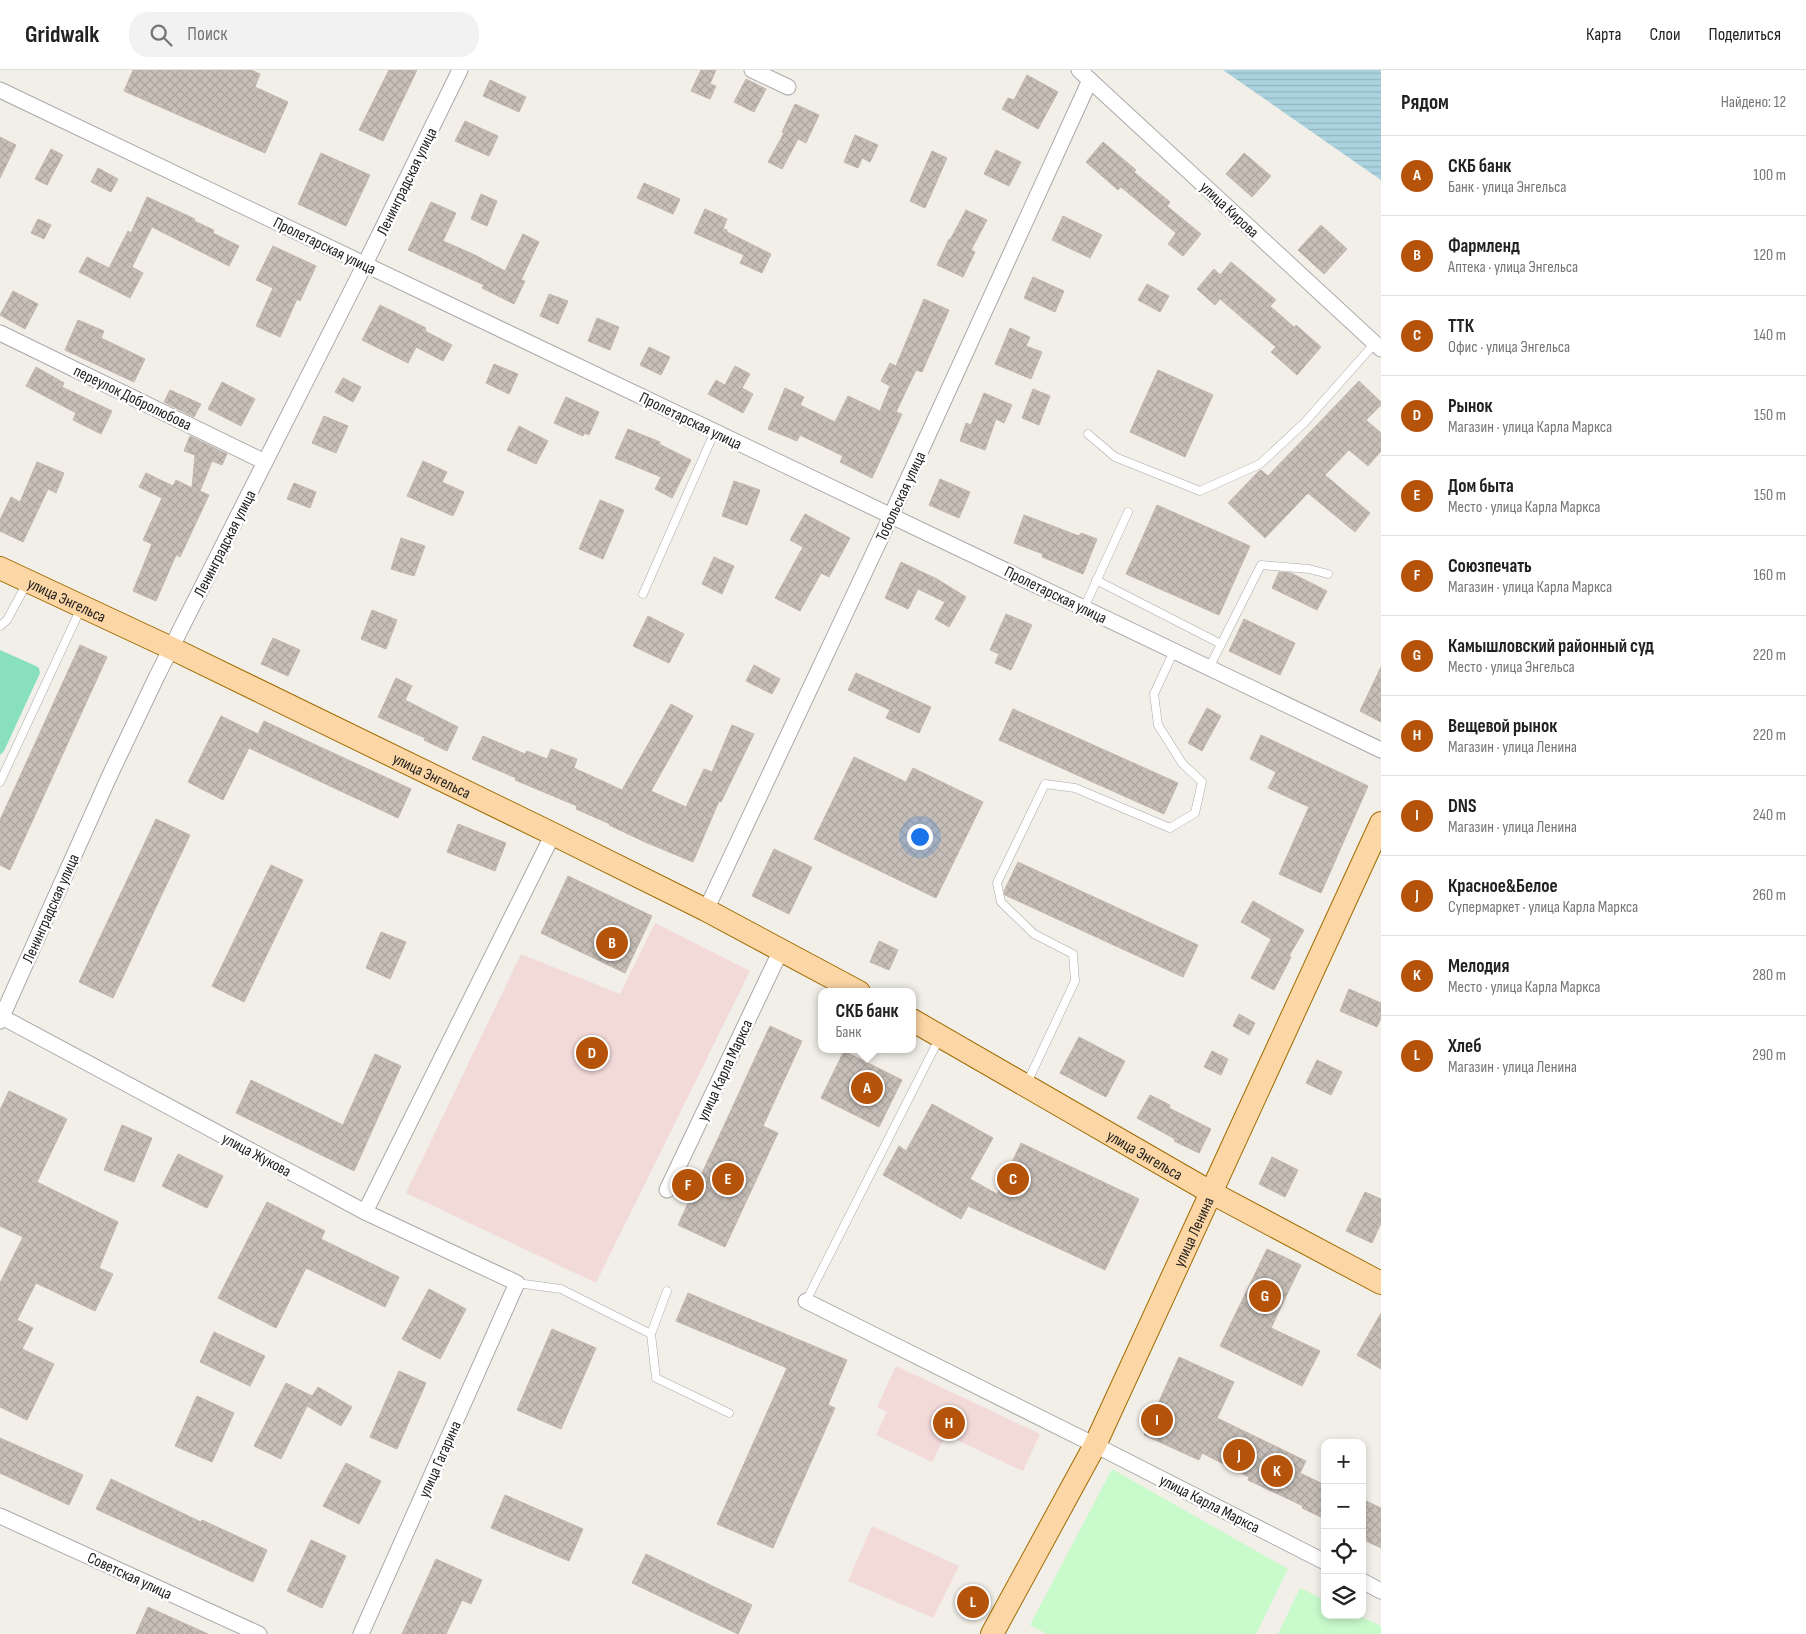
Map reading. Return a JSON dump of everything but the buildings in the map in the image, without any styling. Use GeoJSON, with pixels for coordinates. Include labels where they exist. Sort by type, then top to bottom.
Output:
{"type":"FeatureCollection","features":[{"type":"Feature","properties":{"kind":"main road","name":"улица Энгельса"},"geometry":{"type":"LineString","coordinates":[[0,568],[171,648],[554,834],[706,910],[851,988]]}},
{"type":"Feature","properties":{"kind":"main road","name":"улица Ленина"},"geometry":{"type":"LineString","coordinates":[[992,1634],[1095,1445],[1381,823]]}},
{"type":"Feature","properties":{"kind":"main road","name":"улица Энгельса"},"geometry":{"type":"LineString","coordinates":[[916,1022],[1212,1193],[1381,1283]]}},
{"type":"Feature","properties":{"kind":"street","name":"Ленинградская улица"},"geometry":{"type":"LineString","coordinates":[[1,1019],[109,777],[171,648],[365,264],[460,70]]}},
{"type":"Feature","properties":{"kind":"street"},"geometry":{"type":"LineString","coordinates":[[752,70],[788,87]]}},
{"type":"Feature","properties":{"kind":"street","name":"улица Кирова"},"geometry":{"type":"LineString","coordinates":[[1085,75],[1378,346]]}},
{"type":"Feature","properties":{"kind":"street","name":"Тобольская улица"},"geometry":{"type":"LineString","coordinates":[[706,910],[891,516],[1085,75]]}},
{"type":"Feature","properties":{"kind":"street","name":"Пролетарская улица"},"geometry":{"type":"LineString","coordinates":[[0,90],[1381,750]]}},
{"type":"Feature","properties":{"kind":"street","name":"переулок Добролюбова"},"geometry":{"type":"LineString","coordinates":[[0,333],[265,462]]}},
{"type":"Feature","properties":{"kind":"street"},"geometry":{"type":"LineString","coordinates":[[365,1212],[554,834]]}},
{"type":"Feature","properties":{"kind":"street","name":"улица Карла Маркса"},"geometry":{"type":"LineString","coordinates":[[668,1190],[780,950]]}},
{"type":"Feature","properties":{"kind":"street","name":"улица Жукова"},"geometry":{"type":"LineString","coordinates":[[1,1019],[365,1212],[517,1283]]}},
{"type":"Feature","properties":{"kind":"street","name":"улица Гагарина"},"geometry":{"type":"LineString","coordinates":[[360,1634],[517,1283]]}},
{"type":"Feature","properties":{"kind":"street","name":"улица Карла Маркса"},"geometry":{"type":"LineString","coordinates":[[806,1301],[1321,1560]]}},
{"type":"Feature","properties":{"kind":"street","name":"Советская улица"},"geometry":{"type":"LineString","coordinates":[[0,1516],[259,1634]]}},
{"type":"Feature","properties":{"kind":"street"},"geometry":{"type":"LineString","coordinates":[[1366,1583],[1381,1591]]}},
{"type":"Feature","properties":{"kind":"lane"},"geometry":{"type":"LineString","coordinates":[[1088,434],[1115,457],[1200,491],[1260,464],[1306,422],[1378,346]]}},
{"type":"Feature","properties":{"kind":"lane"},"geometry":{"type":"LineString","coordinates":[[643,594],[715,431]]}},
{"type":"Feature","properties":{"kind":"lane"},"geometry":{"type":"LineString","coordinates":[[1084,608],[1128,512]]}},
{"type":"Feature","properties":{"kind":"lane"},"geometry":{"type":"LineString","coordinates":[[1209,668],[1261,565],[1309,569],[1328,574]]}},
{"type":"Feature","properties":{"kind":"lane"},"geometry":{"type":"LineString","coordinates":[[1096,580],[1221,644]]}},
{"type":"Feature","properties":{"kind":"lane"},"geometry":{"type":"LineString","coordinates":[[0,626],[7,620],[28,581]]}},
{"type":"Feature","properties":{"kind":"lane"},"geometry":{"type":"LineString","coordinates":[[0,782],[82,606]]}},
{"type":"Feature","properties":{"kind":"lane"},"geometry":{"type":"LineString","coordinates":[[1026,1085],[1075,981],[1073,954],[1034,934],[1001,902],[997,883],[1045,784],[1074,788],[1170,828],[1195,813],[1202,782],[1182,763],[1158,725],[1154,694],[1174,651]]}},
{"type":"Feature","properties":{"kind":"lane"},"geometry":{"type":"LineString","coordinates":[[806,1301],[941,1035]]}},
{"type":"Feature","properties":{"kind":"lane"},"geometry":{"type":"LineString","coordinates":[[517,1283],[561,1289],[651,1334]]}},
{"type":"Feature","properties":{"kind":"lane"},"geometry":{"type":"LineString","coordinates":[[667,1291],[651,1334],[656,1378],[729,1413]]}},
{"type":"Feature","properties":{"kind":"shaded area"},"geometry":{"type":"Polygon","coordinates":[[[655,923],[750,971],[596,1283],[406,1193],[521,954],[620,994],[655,923]]]}},
{"type":"Feature","properties":{"kind":"shaded area"},"geometry":{"type":"Polygon","coordinates":[[[896,1366],[1040,1434],[1023,1471],[946,1435],[932,1462],[876,1435],[887,1412],[877,1407],[896,1366]]]}},
{"type":"Feature","properties":{"kind":"shaded area"},"geometry":{"type":"Polygon","coordinates":[[[872,1526],[959,1566],[933,1618],[848,1581],[872,1526]]]}},
{"type":"Feature","properties":{"kind":"green space"},"geometry":{"type":"Polygon","coordinates":[[[0,650],[36,666],[39,668],[40,673],[4,751],[0,755],[0,650]]]}},
{"type":"Feature","properties":{"kind":"green space"},"geometry":{"type":"Polygon","coordinates":[[[1112,1469],[1288,1569],[1256,1634],[1047,1634],[1030,1625],[1112,1469]]]}},
{"type":"Feature","properties":{"kind":"green space"},"geometry":{"type":"Polygon","coordinates":[[[1300,1588],[1321,1598],[1321,1619],[1366,1619],[1381,1626],[1381,1634],[1278,1634],[1300,1588]]]}},
{"type":"Feature","properties":{"kind":"water"},"geometry":{"type":"Polygon","coordinates":[[[1223,70],[1381,70],[1381,180],[1223,70]]]}},
{"type":"Feature","properties":{"kind":"place","name":"Фармленд"},"geometry":{"type":"Point","coordinates":[612,943]}},
{"type":"Feature","properties":{"kind":"place","name":"Рынок"},"geometry":{"type":"Point","coordinates":[592,1053]}},
{"type":"Feature","properties":{"kind":"place","name":"СКБ банк"},"geometry":{"type":"Point","coordinates":[867,1088]}},
{"type":"Feature","properties":{"kind":"place","name":"Дом быта"},"geometry":{"type":"Point","coordinates":[728,1179]}},
{"type":"Feature","properties":{"kind":"place","name":"ТТК"},"geometry":{"type":"Point","coordinates":[1013,1179]}},
{"type":"Feature","properties":{"kind":"place","name":"Союзпечать"},"geometry":{"type":"Point","coordinates":[688,1185]}},
{"type":"Feature","properties":{"kind":"place","name":"Камышловский районный суд"},"geometry":{"type":"Point","coordinates":[1265,1296]}},
{"type":"Feature","properties":{"kind":"place","name":"DNS"},"geometry":{"type":"Point","coordinates":[1157,1420]}},
{"type":"Feature","properties":{"kind":"place","name":"Вещевой рынок"},"geometry":{"type":"Point","coordinates":[949,1423]}},
{"type":"Feature","properties":{"kind":"place","name":"Красное&Белое"},"geometry":{"type":"Point","coordinates":[1239,1455]}},
{"type":"Feature","properties":{"kind":"place","name":"Мелодия"},"geometry":{"type":"Point","coordinates":[1277,1471]}},
{"type":"Feature","properties":{"kind":"place","name":"Хлеб"},"geometry":{"type":"Point","coordinates":[973,1602]}}]}
